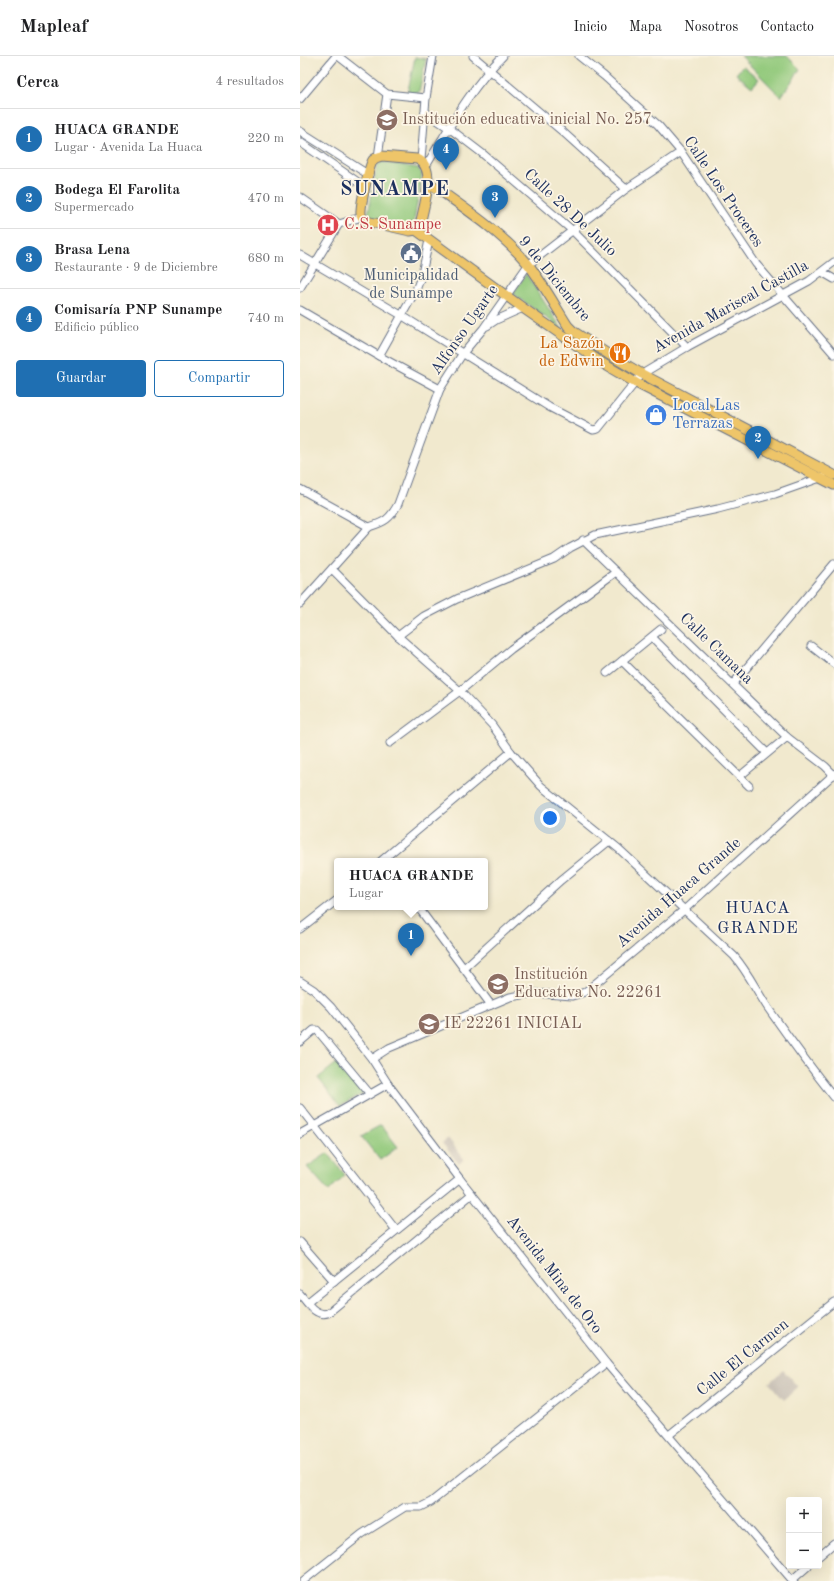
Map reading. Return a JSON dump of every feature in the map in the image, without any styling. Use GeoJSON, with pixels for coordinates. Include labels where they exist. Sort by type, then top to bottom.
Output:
{"type":"FeatureCollection","features":[{"type":"Feature","properties":{"kind":"main road"},"geometry":{"type":"LineString","coordinates":[[375,158],[417,159],[424,163],[428,174],[428,182],[420,225],[416,230],[410,231],[366,221],[362,217],[361,213],[365,187],[372,163],[375,158]]}},
{"type":"Feature","properties":{"kind":"main road","name":"9 de Diciembre"},"geometry":{"type":"LineString","coordinates":[[428,182],[479,218],[510,245],[528,265],[568,326],[608,354],[642,374],[832,474]]}},
{"type":"Feature","properties":{"kind":"main road"},"geometry":{"type":"LineString","coordinates":[[416,230],[523,308],[602,363],[636,383],[834,485]]}},
{"type":"Feature","properties":{"kind":"street"},"geometry":{"type":"LineString","coordinates":[[300,99],[337,56],[387,94],[426,98]]}},
{"type":"Feature","properties":{"kind":"street"},"geometry":{"type":"LineString","coordinates":[[424,163],[426,98],[433,56]]}},
{"type":"Feature","properties":{"kind":"street"},"geometry":{"type":"LineString","coordinates":[[473,56],[563,132],[626,189]]}},
{"type":"Feature","properties":{"kind":"street"},"geometry":{"type":"LineString","coordinates":[[424,163],[489,70],[503,56]]}},
{"type":"Feature","properties":{"kind":"street","name":"Calle Los Proceres"},"geometry":{"type":"LineString","coordinates":[[579,56],[646,112],[681,152],[756,264],[834,354]]}},
{"type":"Feature","properties":{"kind":"street"},"geometry":{"type":"LineString","coordinates":[[378,157],[387,94]]}},
{"type":"Feature","properties":{"kind":"street","name":"Calle 28 De Julio"},"geometry":{"type":"LineString","coordinates":[[425,112],[483,154],[573,231],[687,346]]}},
{"type":"Feature","properties":{"kind":"street"},"geometry":{"type":"LineString","coordinates":[[300,131],[369,175]]}},
{"type":"Feature","properties":{"kind":"street"},"geometry":{"type":"LineString","coordinates":[[300,142],[365,187]]}},
{"type":"Feature","properties":{"kind":"street","name":"Alfonso Ugarte"},"geometry":{"type":"LineString","coordinates":[[300,604],[369,528],[381,524],[391,517],[398,504],[440,389],[463,353],[483,329],[528,265],[626,189],[681,152]]}},
{"type":"Feature","properties":{"kind":"street"},"geometry":{"type":"LineString","coordinates":[[300,197],[339,224]]}},
{"type":"Feature","properties":{"kind":"street"},"geometry":{"type":"LineString","coordinates":[[300,288],[339,224],[362,217]]}},
{"type":"Feature","properties":{"kind":"street"},"geometry":{"type":"LineString","coordinates":[[379,356],[416,290],[422,274],[429,240]]}},
{"type":"Feature","properties":{"kind":"street"},"geometry":{"type":"LineString","coordinates":[[300,255],[401,315],[549,407],[591,430],[598,429],[642,374]]}},
{"type":"Feature","properties":{"kind":"street","name":"Avenida Mariscal Castilla"},"geometry":{"type":"LineString","coordinates":[[642,374],[687,346],[782,294],[809,281],[834,262]]}},
{"type":"Feature","properties":{"kind":"street"},"geometry":{"type":"LineString","coordinates":[[822,272],[834,279]]}},
{"type":"Feature","properties":{"kind":"street"},"geometry":{"type":"LineString","coordinates":[[483,329],[496,320],[523,308]]}},
{"type":"Feature","properties":{"kind":"street"},"geometry":{"type":"LineString","coordinates":[[300,310],[379,356],[440,389]]}},
{"type":"Feature","properties":{"kind":"street"},"geometry":{"type":"LineString","coordinates":[[398,636],[424,616],[437,609],[457,599],[554,559],[583,540],[595,535],[718,509],[761,498],[832,474]]}},
{"type":"Feature","properties":{"kind":"street"},"geometry":{"type":"LineString","coordinates":[[300,489],[369,528]]}},
{"type":"Feature","properties":{"kind":"street","name":"Calle Camana"},"geometry":{"type":"LineString","coordinates":[[583,540],[787,737],[826,766],[834,775]]}},
{"type":"Feature","properties":{"kind":"street"},"geometry":{"type":"LineString","coordinates":[[732,684],[834,564]]}},
{"type":"Feature","properties":{"kind":"street"},"geometry":{"type":"LineString","coordinates":[[332,570],[398,636],[460,691],[492,725],[511,752],[541,786],[609,840],[741,965],[748,974],[753,986],[789,1038],[834,1097]]}},
{"type":"Feature","properties":{"kind":"street"},"geometry":{"type":"LineString","coordinates":[[390,743],[460,691],[511,649],[616,572]]}},
{"type":"Feature","properties":{"kind":"street"},"geometry":{"type":"LineString","coordinates":[[607,673],[661,629]]}},
{"type":"Feature","properties":{"kind":"street"},"geometry":{"type":"LineString","coordinates":[[652,637],[767,754]]}},
{"type":"Feature","properties":{"kind":"street"},"geometry":{"type":"LineString","coordinates":[[811,646],[834,664]]}},
{"type":"Feature","properties":{"kind":"street"},"geometry":{"type":"LineString","coordinates":[[622,661],[750,786]]}},
{"type":"Feature","properties":{"kind":"street"},"geometry":{"type":"LineString","coordinates":[[740,776],[787,737]]}},
{"type":"Feature","properties":{"kind":"street"},"geometry":{"type":"LineString","coordinates":[[386,858],[511,752]]}},
{"type":"Feature","properties":{"kind":"street","name":"Avenida Huaca Grande"},"geometry":{"type":"LineString","coordinates":[[372,1059],[390,1048],[510,997],[534,993],[572,996],[584,992],[684,910],[834,775]]}},
{"type":"Feature","properties":{"kind":"street"},"geometry":{"type":"LineString","coordinates":[[464,968],[561,880],[609,840]]}},
{"type":"Feature","properties":{"kind":"street"},"geometry":{"type":"LineString","coordinates":[[300,929],[334,902]]}},
{"type":"Feature","properties":{"kind":"street"},"geometry":{"type":"LineString","coordinates":[[420,910],[491,1005]]}},
{"type":"Feature","properties":{"kind":"street","name":"Avenida Mina de Oro"},"geometry":{"type":"LineString","coordinates":[[300,981],[314,990],[331,1007],[372,1059],[388,1084],[460,1179],[606,1363],[792,1580]]}},
{"type":"Feature","properties":{"kind":"street"},"geometry":{"type":"LineString","coordinates":[[300,1042],[314,1030],[317,1030],[370,1094]]}},
{"type":"Feature","properties":{"kind":"street"},"geometry":{"type":"LineString","coordinates":[[300,1134],[388,1084]]}},
{"type":"Feature","properties":{"kind":"street"},"geometry":{"type":"LineString","coordinates":[[300,1108],[396,1230]]}},
{"type":"Feature","properties":{"kind":"street"},"geometry":{"type":"LineString","coordinates":[[308,1302],[460,1179]]}},
{"type":"Feature","properties":{"kind":"street"},"geometry":{"type":"LineString","coordinates":[[300,1294],[319,1314],[328,1313],[472,1194]]}},
{"type":"Feature","properties":{"kind":"street"},"geometry":{"type":"LineString","coordinates":[[300,1242],[334,1281]]}},
{"type":"Feature","properties":{"kind":"street","name":"Calle El Carmen"},"geometry":{"type":"LineString","coordinates":[[669,1435],[834,1302]]}},
{"type":"Feature","properties":{"kind":"street"},"geometry":{"type":"LineString","coordinates":[[304,1581],[362,1534],[405,1507],[421,1506],[431,1502],[606,1363]]}},
{"type":"Feature","properties":{"kind":"street"},"geometry":{"type":"LineString","coordinates":[[822,1553],[834,1543]]}},
{"type":"Feature","properties":{"kind":"street"},"geometry":{"type":"LineString","coordinates":[[792,1580],[805,1569]]}},
{"type":"Feature","properties":{"kind":"shaded area"},"geometry":{"type":"Polygon","coordinates":[[[448,1138],[464,1159],[459,1164],[442,1143],[448,1138]]]}},
{"type":"Feature","properties":{"kind":"shaded area"},"geometry":{"type":"Polygon","coordinates":[[[783,1370],[798,1387],[784,1400],[769,1383],[783,1370]]]}},
{"type":"Feature","properties":{"kind":"green space"},"geometry":{"type":"Polygon","coordinates":[[[741,56],[787,56],[800,69],[781,97],[741,56]]]}},
{"type":"Feature","properties":{"kind":"green space"},"geometry":{"type":"Polygon","coordinates":[[[415,57],[426,59],[419,92],[407,95],[415,57]]]}},
{"type":"Feature","properties":{"kind":"green space"},"geometry":{"type":"Polygon","coordinates":[[[743,66],[759,79],[752,87],[736,74],[743,66]]]}},
{"type":"Feature","properties":{"kind":"green space"},"geometry":{"type":"Polygon","coordinates":[[[382,162],[418,168],[422,174],[414,221],[408,226],[372,219],[368,214],[377,165],[382,162]]]}},
{"type":"Feature","properties":{"kind":"green space"},"geometry":{"type":"Polygon","coordinates":[[[526,274],[562,329],[513,294],[526,274]]]}},
{"type":"Feature","properties":{"kind":"green space"},"geometry":{"type":"Polygon","coordinates":[[[338,1062],[364,1093],[340,1106],[318,1078],[338,1062]]]}},
{"type":"Feature","properties":{"kind":"green space"},"geometry":{"type":"Polygon","coordinates":[[[381,1125],[398,1147],[380,1160],[361,1136],[381,1125]]]}},
{"type":"Feature","properties":{"kind":"green space"},"geometry":{"type":"Polygon","coordinates":[[[328,1153],[345,1175],[329,1191],[307,1167],[328,1153]]]}},
{"type":"Feature","properties":{"kind":"place","name":"Institución educativa inicial No. 257"},"geometry":{"type":"Point","coordinates":[387,120]}},
{"type":"Feature","properties":{"kind":"place","name":"Comisaría PNP Sunampe"},"geometry":{"type":"Point","coordinates":[446,170]}},
{"type":"Feature","properties":{"kind":"place","name":"Brasa Lena"},"geometry":{"type":"Point","coordinates":[495,218]}},
{"type":"Feature","properties":{"kind":"place","name":"C.S. Sunampe"},"geometry":{"type":"Point","coordinates":[328,225]}},
{"type":"Feature","properties":{"kind":"place","name":"Municipalidad de Sunampe"},"geometry":{"type":"Point","coordinates":[411,253]}},
{"type":"Feature","properties":{"kind":"place","name":"La Sazón de Edwin"},"geometry":{"type":"Point","coordinates":[620,353]}},
{"type":"Feature","properties":{"kind":"place","name":"Local Las Terrazas"},"geometry":{"type":"Point","coordinates":[656,415]}},
{"type":"Feature","properties":{"kind":"place","name":"Bodega El Farolita"},"geometry":{"type":"Point","coordinates":[758,459]}},
{"type":"Feature","properties":{"kind":"place","name":"HUACA GRANDE"},"geometry":{"type":"Point","coordinates":[411,956]}},
{"type":"Feature","properties":{"kind":"place","name":"Institución Educativa No. 22261"},"geometry":{"type":"Point","coordinates":[498,984]}},
{"type":"Feature","properties":{"kind":"place","name":"IE 22261 INICIAL"},"geometry":{"type":"Point","coordinates":[429,1024]}},
{"type":"Feature","properties":{"kind":"district","name":"SUNAMPE"},"geometry":{"type":"Point","coordinates":[395,190]}},
{"type":"Feature","properties":{"kind":"district","name":"HUACA GRANDE"},"geometry":{"type":"Point","coordinates":[758,918]}}]}
